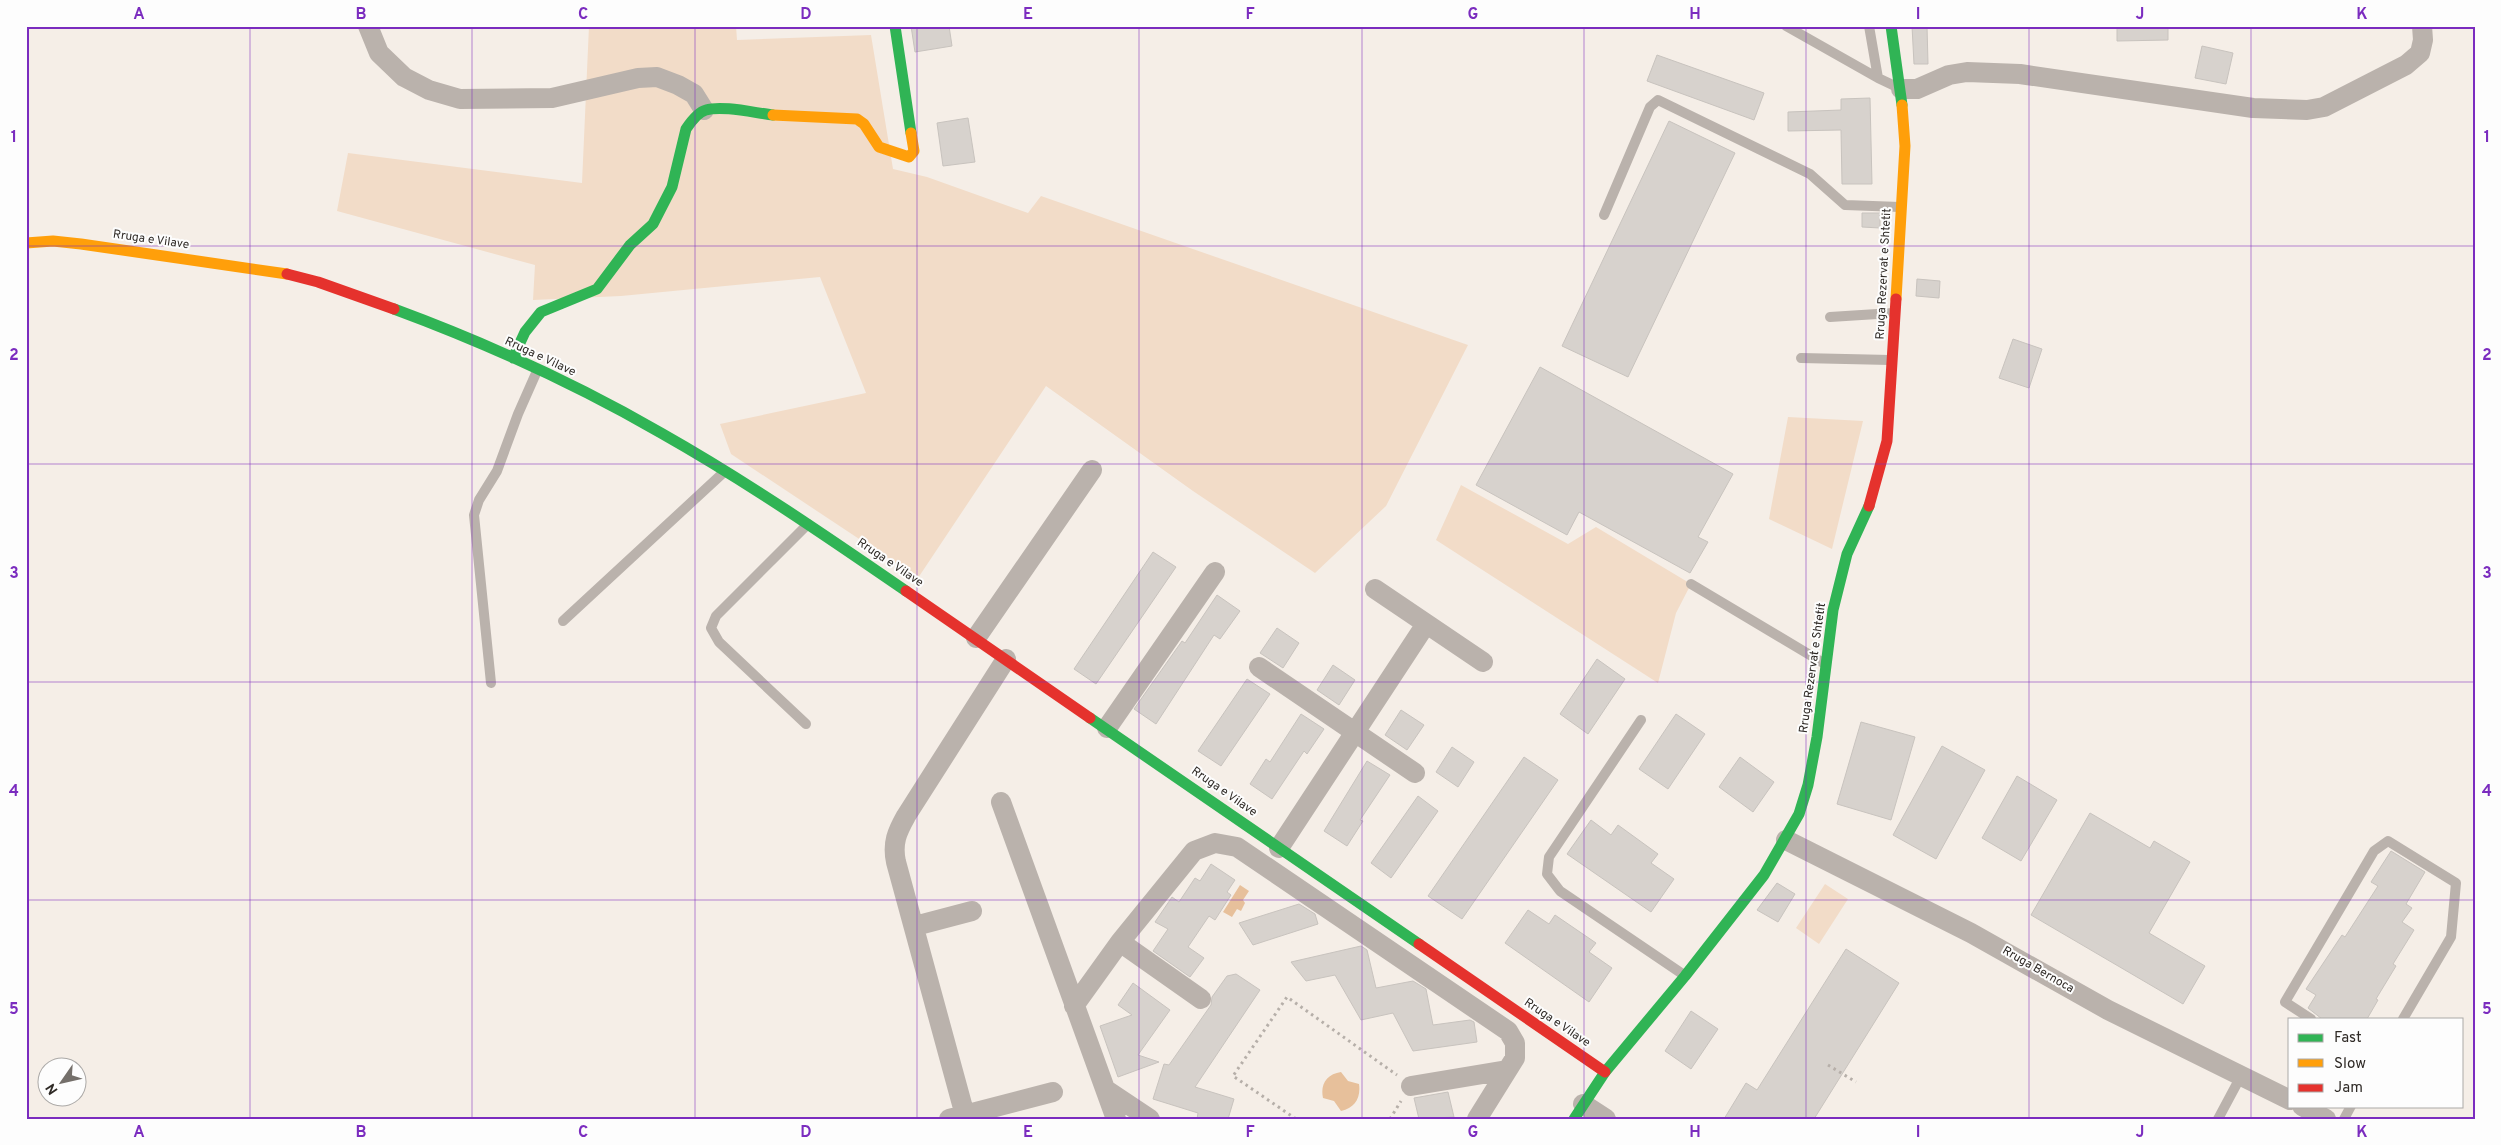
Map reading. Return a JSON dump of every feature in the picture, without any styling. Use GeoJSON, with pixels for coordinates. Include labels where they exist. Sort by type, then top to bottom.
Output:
{"type":"FeatureCollection","features":[{"type":"Feature","properties":{"kind":"street"},"geometry":{"type":"LineString","coordinates":[[368,26],[379,53],[404,77],[429,90],[460,99],[552,98],[638,78],[657,77],[694,94],[704,110]]}},
{"type":"Feature","properties":{"kind":"street"},"geometry":{"type":"LineString","coordinates":[[513,358],[525,332],[541,312],[597,289],[630,245],[653,224],[672,187],[686,129],[704,110],[716,109],[787,117],[857,119],[864,124],[879,148],[909,156],[914,151],[895,26]]}},
{"type":"Feature","properties":{"kind":"street"},"geometry":{"type":"LineString","coordinates":[[1891,26],[1888,83],[1917,89],[1949,75],[1967,72],[2020,74],[2253,108],[2307,110],[2324,107],[2406,65],[2420,53],[2423,40],[2422,26]]}},
{"type":"Feature","properties":{"kind":"street","name":"Rruga Rezervat e Shtetit"},"geometry":{"type":"LineString","coordinates":[[1605,1072],[1685,976],[1764,875],[1786,840],[1808,785],[1817,737],[1833,610],[1847,554],[1868,508],[1887,440],[1905,146],[1888,83]]}},
{"type":"Feature","properties":{"kind":"street","name":"Rruga e Vilave"},"geometry":{"type":"LineString","coordinates":[[26,243],[53,241],[81,244],[286,274],[350,292],[513,358],[654,429],[808,524],[1605,1072]]}},
{"type":"Feature","properties":{"kind":"street"},"geometry":{"type":"LineString","coordinates":[[976,638],[1092,470]]}},
{"type":"Feature","properties":{"kind":"street"},"geometry":{"type":"LineString","coordinates":[[1107,728],[1215,572]]}},
{"type":"Feature","properties":{"kind":"street"},"geometry":{"type":"LineString","coordinates":[[1375,588],[1484,662]]}},
{"type":"Feature","properties":{"kind":"street"},"geometry":{"type":"LineString","coordinates":[[1279,848],[1426,624]]}},
{"type":"Feature","properties":{"kind":"street"},"geometry":{"type":"LineString","coordinates":[[1006,659],[897,832],[895,856],[915,926],[960,1117],[1053,1092]]}},
{"type":"Feature","properties":{"kind":"street"},"geometry":{"type":"LineString","coordinates":[[1259,667],[1415,773]]}},
{"type":"Feature","properties":{"kind":"street"},"geometry":{"type":"LineString","coordinates":[[1001,802],[1116,1119]]}},
{"type":"Feature","properties":{"kind":"street"},"geometry":{"type":"LineString","coordinates":[[1215,843],[1229,812]]}},
{"type":"Feature","properties":{"kind":"street","name":"Rruga Bernoca"},"geometry":{"type":"LineString","coordinates":[[1786,840],[1971,933],[2108,1010],[2288,1099]]}},
{"type":"Feature","properties":{"kind":"street"},"geometry":{"type":"LineString","coordinates":[[1074,1006],[1120,942],[1194,851],[1215,843],[1226,843],[1237,847],[1513,1036],[1516,1050],[1507,1070],[1477,1119]]}},
{"type":"Feature","properties":{"kind":"street"},"geometry":{"type":"LineString","coordinates":[[915,926],[972,911]]}},
{"type":"Feature","properties":{"kind":"street"},"geometry":{"type":"LineString","coordinates":[[1120,942],[1201,999]]}},
{"type":"Feature","properties":{"kind":"street"},"geometry":{"type":"LineString","coordinates":[[1412,1086],[1507,1070]]}},
{"type":"Feature","properties":{"kind":"street"},"geometry":{"type":"LineString","coordinates":[[1605,1072],[1579,1112],[1606,1119]]}},
{"type":"Feature","properties":{"kind":"street"},"geometry":{"type":"LineString","coordinates":[[1104,1089],[1150,1119]]}},
{"type":"Feature","properties":{"kind":"street"},"geometry":{"type":"LineString","coordinates":[[2306,1108],[2326,1119]]}},
{"type":"Feature","properties":{"kind":"lane"},"geometry":{"type":"LineString","coordinates":[[1786,26],[1888,83]]}},
{"type":"Feature","properties":{"kind":"lane","name":"Rruga Rezervat e Shtetit"},"geometry":{"type":"LineString","coordinates":[[1869,26],[1888,83]]}},
{"type":"Feature","properties":{"kind":"lane"},"geometry":{"type":"LineString","coordinates":[[1604,215],[1650,107],[1658,100],[1810,174],[1844,205],[1901,207]]}},
{"type":"Feature","properties":{"kind":"lane"},"geometry":{"type":"LineString","coordinates":[[1830,317],[1896,312]]}},
{"type":"Feature","properties":{"kind":"lane"},"geometry":{"type":"LineString","coordinates":[[1801,358],[1892,360]]}},
{"type":"Feature","properties":{"kind":"lane"},"geometry":{"type":"LineString","coordinates":[[491,683],[474,515],[479,500],[497,471],[518,414],[538,370]]}},
{"type":"Feature","properties":{"kind":"lane"},"geometry":{"type":"LineString","coordinates":[[563,621],[724,472]]}},
{"type":"Feature","properties":{"kind":"lane"},"geometry":{"type":"LineString","coordinates":[[806,724],[719,642],[711,628],[716,616],[808,524]]}},
{"type":"Feature","properties":{"kind":"lane"},"geometry":{"type":"LineString","coordinates":[[1691,584],[1825,665]]}},
{"type":"Feature","properties":{"kind":"lane"},"geometry":{"type":"LineString","coordinates":[[1641,720],[1549,857],[1546,874],[1560,891],[1685,976]]}},
{"type":"Feature","properties":{"kind":"lane"},"geometry":{"type":"LineString","coordinates":[[2309,1018],[2285,1002],[2374,851],[2388,841],[2456,883],[2451,937],[2404,1018]]}},
{"type":"Feature","properties":{"kind":"lane"},"geometry":{"type":"LineString","coordinates":[[2218,1119],[2241,1076]]}},
{"type":"Feature","properties":{"kind":"path"},"geometry":{"type":"LineString","coordinates":[[1296,1119],[1234,1076],[1287,997],[1412,1086],[1390,1119]]}},
{"type":"Feature","properties":{"kind":"path"},"geometry":{"type":"LineString","coordinates":[[1828,1065],[1856,1082]]}},
{"type":"Feature","properties":{"kind":"shaded area"},"geometry":{"type":"Polygon","coordinates":[[[589,26],[736,26],[737,40],[871,35],[893,169],[927,177],[1028,213],[1041,196],[1468,345],[1386,506],[1315,573],[1193,491],[1046,386],[918,578],[731,454],[720,424],[866,393],[820,277],[621,296],[533,300],[535,265],[337,211],[348,153],[582,183],[589,26]]]}},
{"type":"Feature","properties":{"kind":"shaded area"},"geometry":{"type":"Polygon","coordinates":[[[1788,417],[1863,421],[1832,549],[1769,519],[1788,417]]]}},
{"type":"Feature","properties":{"kind":"shaded area"},"geometry":{"type":"Polygon","coordinates":[[[1461,485],[1568,544],[1596,527],[1691,584],[1676,613],[1658,683],[1436,540],[1461,485]]]}},
{"type":"Feature","properties":{"kind":"shaded area"},"geometry":{"type":"Polygon","coordinates":[[[1825,884],[1848,899],[1819,944],[1796,928],[1825,884]]]}},
{"type":"Feature","properties":{"kind":"shaded area"},"geometry":{"type":"Polygon","coordinates":[[[1240,885],[1249,891],[1243,900],[1245,903],[1241,911],[1237,909],[1232,917],[1223,912],[1240,885]]]}},
{"type":"Feature","properties":{"kind":"shaded area"},"geometry":{"type":"Polygon","coordinates":[[[1341,1072],[1348,1081],[1359,1084],[1359,1094],[1353,1105],[1341,1111],[1334,1101],[1323,1098],[1322,1093],[1328,1077],[1341,1072]]]}},
{"type":"Feature","properties":{"kind":"building"},"geometry":{"type":"Polygon","coordinates":[[[911,26],[949,26],[952,46],[915,52],[911,26]]]}},
{"type":"Feature","properties":{"kind":"building"},"geometry":{"type":"Polygon","coordinates":[[[1912,26],[1927,26],[1928,64],[1914,64],[1912,26]]]}},
{"type":"Feature","properties":{"kind":"building"},"geometry":{"type":"Polygon","coordinates":[[[2117,26],[2168,26],[2168,40],[2117,41],[2117,26]]]}},
{"type":"Feature","properties":{"kind":"building"},"geometry":{"type":"Polygon","coordinates":[[[2202,46],[2233,53],[2226,84],[2195,78],[2202,46]]]}},
{"type":"Feature","properties":{"kind":"building"},"geometry":{"type":"Polygon","coordinates":[[[1657,55],[1764,93],[1754,120],[1647,81],[1657,55]]]}},
{"type":"Feature","properties":{"kind":"building"},"geometry":{"type":"Polygon","coordinates":[[[1870,98],[1872,184],[1842,184],[1841,130],[1788,131],[1788,112],[1841,110],[1841,99],[1870,98]]]}},
{"type":"Feature","properties":{"kind":"building"},"geometry":{"type":"Polygon","coordinates":[[[968,118],[975,162],[943,166],[937,123],[968,118]]]}},
{"type":"Feature","properties":{"kind":"building"},"geometry":{"type":"Polygon","coordinates":[[[1669,121],[1735,153],[1628,377],[1562,346],[1669,121]]]}},
{"type":"Feature","properties":{"kind":"building"},"geometry":{"type":"Polygon","coordinates":[[[1862,213],[1880,213],[1880,228],[1862,227],[1862,213]]]}},
{"type":"Feature","properties":{"kind":"building"},"geometry":{"type":"Polygon","coordinates":[[[1917,279],[1940,281],[1939,298],[1916,296],[1917,279]]]}},
{"type":"Feature","properties":{"kind":"building"},"geometry":{"type":"Polygon","coordinates":[[[2013,339],[2042,349],[2029,388],[1999,378],[2013,339]]]}},
{"type":"Feature","properties":{"kind":"building"},"geometry":{"type":"Polygon","coordinates":[[[1540,367],[1733,474],[1698,537],[1708,542],[1690,573],[1579,512],[1567,535],[1476,485],[1540,367]]]}},
{"type":"Feature","properties":{"kind":"building"},"geometry":{"type":"Polygon","coordinates":[[[1153,552],[1176,567],[1096,684],[1074,669],[1153,552]]]}},
{"type":"Feature","properties":{"kind":"building"},"geometry":{"type":"Polygon","coordinates":[[[1217,595],[1240,611],[1220,639],[1214,635],[1156,724],[1134,709],[1182,641],[1185,643],[1217,595]]]}},
{"type":"Feature","properties":{"kind":"building"},"geometry":{"type":"Polygon","coordinates":[[[1277,628],[1299,643],[1283,668],[1260,653],[1277,628]]]}},
{"type":"Feature","properties":{"kind":"building"},"geometry":{"type":"Polygon","coordinates":[[[1597,659],[1625,679],[1588,734],[1560,714],[1597,659]]]}},
{"type":"Feature","properties":{"kind":"building"},"geometry":{"type":"Polygon","coordinates":[[[1333,665],[1355,680],[1339,705],[1317,690],[1333,665]]]}},
{"type":"Feature","properties":{"kind":"building"},"geometry":{"type":"Polygon","coordinates":[[[1247,679],[1270,694],[1221,766],[1198,751],[1247,679]]]}},
{"type":"Feature","properties":{"kind":"building"},"geometry":{"type":"Polygon","coordinates":[[[1401,710],[1424,725],[1407,750],[1385,735],[1401,710]]]}},
{"type":"Feature","properties":{"kind":"building"},"geometry":{"type":"Polygon","coordinates":[[[1301,714],[1324,729],[1307,754],[1304,751],[1272,799],[1250,784],[1266,759],[1270,762],[1301,714]]]}},
{"type":"Feature","properties":{"kind":"building"},"geometry":{"type":"Polygon","coordinates":[[[1676,714],[1705,734],[1668,789],[1639,769],[1676,714]]]}},
{"type":"Feature","properties":{"kind":"building"},"geometry":{"type":"Polygon","coordinates":[[[1861,722],[1915,737],[1891,820],[1837,804],[1861,722]]]}},
{"type":"Feature","properties":{"kind":"building"},"geometry":{"type":"Polygon","coordinates":[[[1942,746],[1985,770],[1936,859],[1893,835],[1942,746]]]}},
{"type":"Feature","properties":{"kind":"building"},"geometry":{"type":"Polygon","coordinates":[[[1452,747],[1474,762],[1458,787],[1436,772],[1452,747]]]}},
{"type":"Feature","properties":{"kind":"building"},"geometry":{"type":"Polygon","coordinates":[[[1524,757],[1558,780],[1462,919],[1428,896],[1524,757]]]}},
{"type":"Feature","properties":{"kind":"building"},"geometry":{"type":"Polygon","coordinates":[[[1740,757],[1774,782],[1753,812],[1719,787],[1740,757]]]}},
{"type":"Feature","properties":{"kind":"building"},"geometry":{"type":"Polygon","coordinates":[[[1367,761],[1390,775],[1360,820],[1363,821],[1347,846],[1324,831],[1367,761]]]}},
{"type":"Feature","properties":{"kind":"building"},"geometry":{"type":"Polygon","coordinates":[[[2017,776],[2057,800],[2021,861],[1982,838],[2017,776]]]}},
{"type":"Feature","properties":{"kind":"building"},"geometry":{"type":"Polygon","coordinates":[[[1418,796],[1438,811],[1391,878],[1371,863],[1418,796]]]}},
{"type":"Feature","properties":{"kind":"building"},"geometry":{"type":"Polygon","coordinates":[[[2090,813],[2150,848],[2154,841],[2190,862],[2149,933],[2205,966],[2183,1004],[2031,915],[2090,813]]]}},
{"type":"Feature","properties":{"kind":"building"},"geometry":{"type":"Polygon","coordinates":[[[1591,820],[1611,835],[1618,825],[1658,854],[1651,863],[1674,879],[1651,912],[1567,854],[1591,820]]]}},
{"type":"Feature","properties":{"kind":"building"},"geometry":{"type":"Polygon","coordinates":[[[2391,851],[2425,872],[2406,904],[2412,908],[2402,922],[2414,930],[2393,964],[2396,966],[2376,999],[2378,1000],[2368,1018],[2321,1018],[2308,1008],[2316,995],[2306,989],[2342,935],[2345,937],[2378,886],[2371,882],[2391,851]]]}},
{"type":"Feature","properties":{"kind":"building"},"geometry":{"type":"Polygon","coordinates":[[[1211,864],[1235,880],[1227,892],[1231,895],[1215,920],[1209,916],[1188,947],[1204,958],[1190,977],[1153,951],[1168,929],[1155,922],[1172,897],[1179,902],[1195,878],[1200,881],[1211,864]]]}},
{"type":"Feature","properties":{"kind":"building"},"geometry":{"type":"Polygon","coordinates":[[[1777,883],[1795,894],[1778,922],[1757,910],[1777,883]]]}},
{"type":"Feature","properties":{"kind":"building"},"geometry":{"type":"Polygon","coordinates":[[[1299,904],[1315,914],[1318,924],[1253,945],[1239,923],[1299,904]]]}},
{"type":"Feature","properties":{"kind":"building"},"geometry":{"type":"Polygon","coordinates":[[[1528,910],[1549,924],[1555,915],[1596,943],[1589,952],[1612,968],[1589,1002],[1505,943],[1528,910]]]}},
{"type":"Feature","properties":{"kind":"building"},"geometry":{"type":"Polygon","coordinates":[[[1361,946],[1367,950],[1376,988],[1413,981],[1426,989],[1433,1025],[1470,1020],[1474,1022],[1477,1042],[1413,1051],[1393,1013],[1361,1020],[1335,975],[1306,981],[1291,962],[1361,946]]]}},
{"type":"Feature","properties":{"kind":"building"},"geometry":{"type":"Polygon","coordinates":[[[1846,949],[1899,983],[1814,1119],[1724,1119],[1746,1083],[1757,1090],[1846,949]]]}},
{"type":"Feature","properties":{"kind":"building"},"geometry":{"type":"Polygon","coordinates":[[[1236,974],[1260,990],[1195,1087],[1234,1099],[1228,1119],[1197,1119],[1198,1113],[1153,1099],[1164,1064],[1169,1065],[1211,1005],[1212,997],[1227,976],[1236,974]]]}},
{"type":"Feature","properties":{"kind":"building"},"geometry":{"type":"Polygon","coordinates":[[[1133,983],[1170,1010],[1138,1055],[1159,1062],[1118,1077],[1100,1026],[1132,1015],[1118,1005],[1133,983]]]}},
{"type":"Feature","properties":{"kind":"building"},"geometry":{"type":"Polygon","coordinates":[[[1691,1011],[1718,1029],[1691,1069],[1665,1051],[1691,1011]]]}},
{"type":"Feature","properties":{"kind":"building"},"geometry":{"type":"Polygon","coordinates":[[[1448,1092],[1454,1117],[1419,1119],[1414,1098],[1448,1092]]]}},
{"type":"Feature","properties":{"kind":"traffic: fast"},"geometry":{"type":"LineString","coordinates":[[895,26],[911,133]]}},
{"type":"Feature","properties":{"kind":"traffic: fast"},"geometry":{"type":"LineString","coordinates":[[1891,26],[1902,105]]}},
{"type":"Feature","properties":{"kind":"traffic: fast"},"geometry":{"type":"LineString","coordinates":[[513,358],[525,332],[541,312],[597,289],[630,245],[653,224],[672,187],[686,129],[697,115],[706,110],[721,108],[773,115]]}},
{"type":"Feature","properties":{"kind":"traffic: fast"},"geometry":{"type":"LineString","coordinates":[[394,309],[530,365],[629,415],[693,451],[755,490],[906,591]]}},
{"type":"Feature","properties":{"kind":"traffic: fast"},"geometry":{"type":"LineString","coordinates":[[1574,1119],[1605,1072],[1685,976],[1764,875],[1799,814],[1808,785],[1817,737],[1833,610],[1847,554],[1869,506]]}},
{"type":"Feature","properties":{"kind":"traffic: fast"},"geometry":{"type":"LineString","coordinates":[[1090,718],[1419,944]]}},
{"type":"Feature","properties":{"kind":"traffic: slow"},"geometry":{"type":"LineString","coordinates":[[1896,299],[1905,146],[1902,105]]}},
{"type":"Feature","properties":{"kind":"traffic: slow"},"geometry":{"type":"LineString","coordinates":[[773,115],[857,119],[864,124],[879,147],[909,157],[914,151],[911,133]]}},
{"type":"Feature","properties":{"kind":"traffic: slow"},"geometry":{"type":"LineString","coordinates":[[26,243],[53,241],[81,244],[287,274]]}},
{"type":"Feature","properties":{"kind":"traffic: jam"},"geometry":{"type":"LineString","coordinates":[[287,274],[318,282],[394,309]]}},
{"type":"Feature","properties":{"kind":"traffic: jam"},"geometry":{"type":"LineString","coordinates":[[1869,506],[1887,441],[1896,299]]}},
{"type":"Feature","properties":{"kind":"traffic: jam"},"geometry":{"type":"LineString","coordinates":[[906,591],[1090,718]]}},
{"type":"Feature","properties":{"kind":"traffic: jam"},"geometry":{"type":"LineString","coordinates":[[1419,944],[1605,1072]]}}]}
